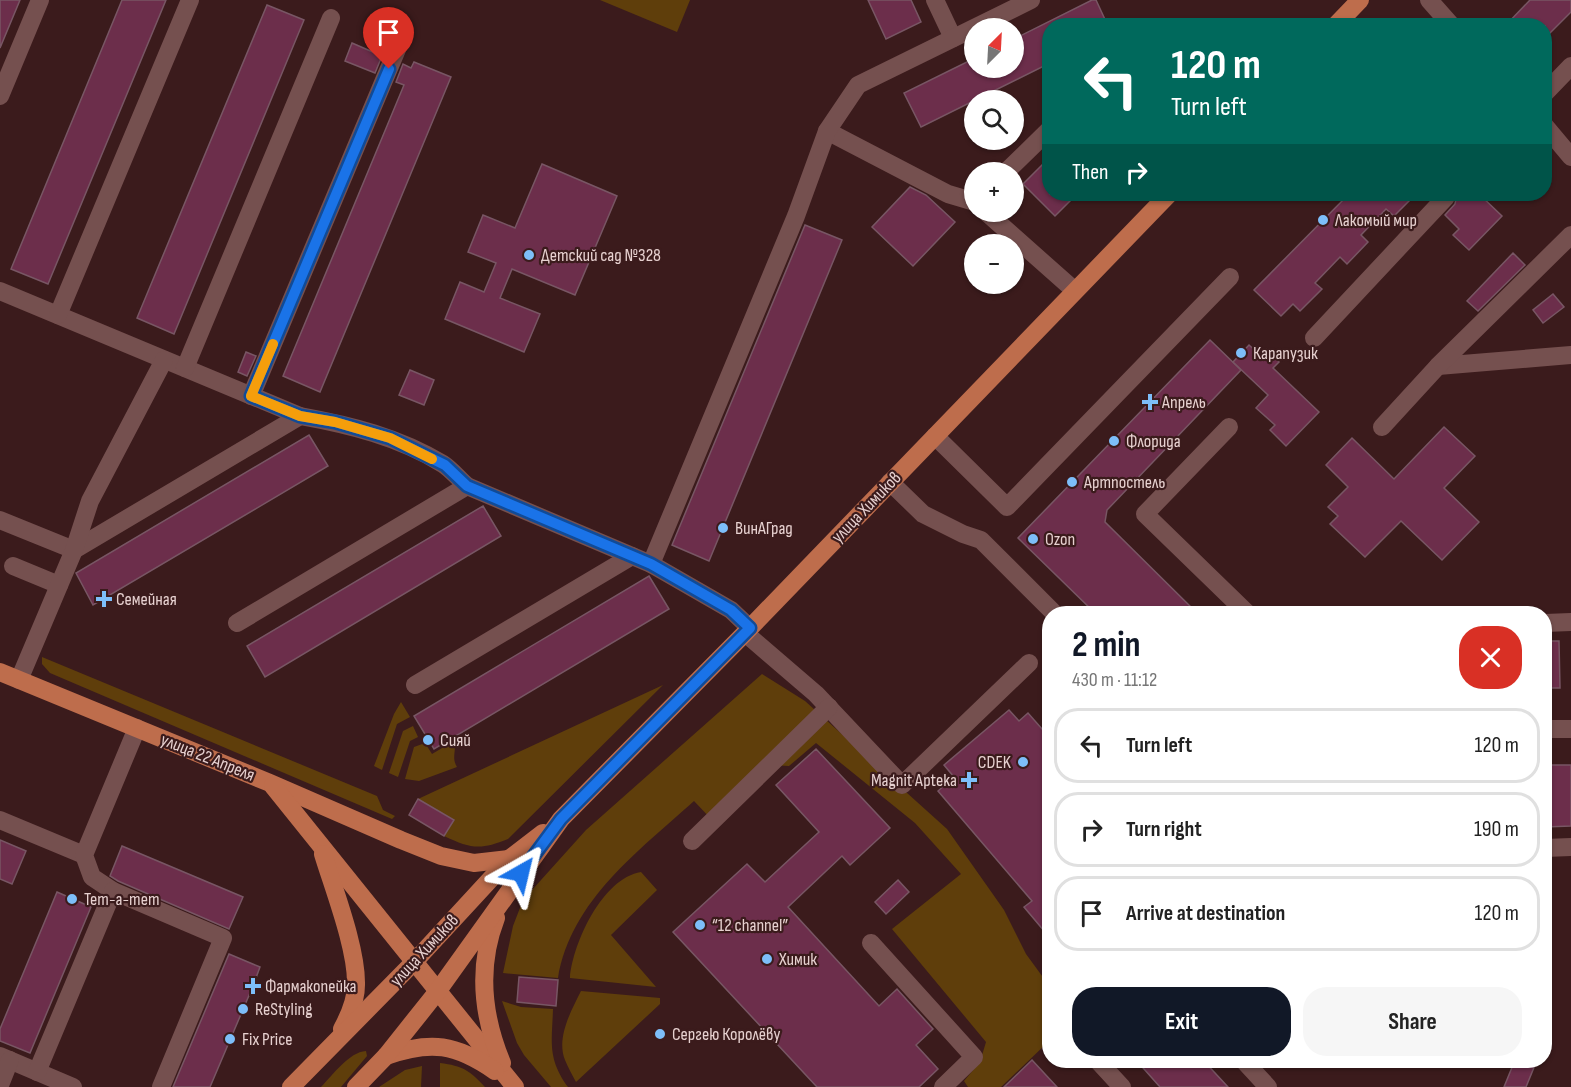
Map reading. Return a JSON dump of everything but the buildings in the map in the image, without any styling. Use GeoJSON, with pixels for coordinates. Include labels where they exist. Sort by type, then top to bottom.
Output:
{"type":"FeatureCollection","features":[{"type":"Feature","properties":{"kind":"main road"},"geometry":{"type":"LineString","coordinates":[[1343,18],[1360,0]]}},
{"type":"Feature","properties":{"kind":"main road","name":"улица Химиков"},"geometry":{"type":"LineString","coordinates":[[291,1087],[414,961],[509,859],[561,819],[747,630],[1162,201]]}},
{"type":"Feature","properties":{"kind":"main road","name":"улица 22 Апреля"},"geometry":{"type":"LineString","coordinates":[[0,672],[270,783],[512,1083]]}},
{"type":"Feature","properties":{"kind":"main road"},"geometry":{"type":"LineString","coordinates":[[270,783],[441,856],[474,863],[509,859]]}},
{"type":"Feature","properties":{"kind":"main road","name":"улица Химиков"},"geometry":{"type":"LineString","coordinates":[[356,1087],[386,1056],[437,992],[561,819]]}},
{"type":"Feature","properties":{"kind":"main road"},"geometry":{"type":"LineString","coordinates":[[320,843],[355,962],[356,986],[352,1006],[335,1042]]}},
{"type":"Feature","properties":{"kind":"main road"},"geometry":{"type":"LineString","coordinates":[[503,900],[489,938],[483,974],[484,995],[489,1026],[512,1083]]}},
{"type":"Feature","properties":{"kind":"main road"},"geometry":{"type":"LineString","coordinates":[[386,1056],[420,1046],[440,1045],[471,1056],[512,1083]]}},
{"type":"Feature","properties":{"kind":"lane"},"geometry":{"type":"LineString","coordinates":[[0,96],[40,0]]}},
{"type":"Feature","properties":{"kind":"lane"},"geometry":{"type":"LineString","coordinates":[[58,315],[190,0]]}},
{"type":"Feature","properties":{"kind":"lane"},"geometry":{"type":"LineString","coordinates":[[935,0],[953,39]]}},
{"type":"Feature","properties":{"kind":"lane"},"geometry":{"type":"LineString","coordinates":[[651,564],[796,216],[827,131],[858,86],[1031,0]]}},
{"type":"Feature","properties":{"kind":"lane"},"geometry":{"type":"LineString","coordinates":[[1429,0],[1445,18]]}},
{"type":"Feature","properties":{"kind":"lane"},"geometry":{"type":"LineString","coordinates":[[185,368],[331,18]]}},
{"type":"Feature","properties":{"kind":"lane"},"geometry":{"type":"LineString","coordinates":[[251,396],[398,47]]}},
{"type":"Feature","properties":{"kind":"lane"},"geometry":{"type":"LineString","coordinates":[[1552,86],[1571,66]]}},
{"type":"Feature","properties":{"kind":"lane"},"geometry":{"type":"LineString","coordinates":[[827,131],[948,194],[964,199]]}},
{"type":"Feature","properties":{"kind":"lane"},"geometry":{"type":"LineString","coordinates":[[1552,134],[1571,157]]}},
{"type":"Feature","properties":{"kind":"lane"},"geometry":{"type":"LineString","coordinates":[[1016,162],[1042,137]]}},
{"type":"Feature","properties":{"kind":"lane"},"geometry":{"type":"LineString","coordinates":[[1314,338],[1441,201]]}},
{"type":"Feature","properties":{"kind":"lane"},"geometry":{"type":"LineString","coordinates":[[997,222],[1074,290]]}},
{"type":"Feature","properties":{"kind":"lane"},"geometry":{"type":"LineString","coordinates":[[1382,427],[1438,366],[1571,235]]}},
{"type":"Feature","properties":{"kind":"lane"},"geometry":{"type":"LineString","coordinates":[[935,436],[1007,507],[1230,278]]}},
{"type":"Feature","properties":{"kind":"lane"},"geometry":{"type":"LineString","coordinates":[[0,291],[300,416],[335,422],[390,438],[445,465],[467,486],[651,564],[731,610],[747,630],[816,694],[902,785],[1029,663]]}},
{"type":"Feature","properties":{"kind":"lane"},"geometry":{"type":"LineString","coordinates":[[1438,366],[1571,354]]}},
{"type":"Feature","properties":{"kind":"lane"},"geometry":{"type":"LineString","coordinates":[[20,680],[74,550],[90,501],[164,360]]}},
{"type":"Feature","properties":{"kind":"lane"},"geometry":{"type":"LineString","coordinates":[[74,550],[300,416]]}},
{"type":"Feature","properties":{"kind":"lane"},"geometry":{"type":"LineString","coordinates":[[1229,427],[1145,514],[1240,606]]}},
{"type":"Feature","properties":{"kind":"lane"},"geometry":{"type":"LineString","coordinates":[[890,482],[923,514],[963,534],[981,540],[1047,606]]}},
{"type":"Feature","properties":{"kind":"lane"},"geometry":{"type":"LineString","coordinates":[[237,623],[467,486]]}},
{"type":"Feature","properties":{"kind":"lane"},"geometry":{"type":"LineString","coordinates":[[0,520],[74,550]]}},
{"type":"Feature","properties":{"kind":"lane"},"geometry":{"type":"LineString","coordinates":[[415,685],[632,556]]}},
{"type":"Feature","properties":{"kind":"lane"},"geometry":{"type":"LineString","coordinates":[[13,566],[59,585]]}},
{"type":"Feature","properties":{"kind":"lane"},"geometry":{"type":"LineString","coordinates":[[1552,623],[1571,622]]}},
{"type":"Feature","properties":{"kind":"lane"},"geometry":{"type":"LineString","coordinates":[[692,841],[829,707]]}},
{"type":"Feature","properties":{"kind":"lane"},"geometry":{"type":"LineString","coordinates":[[137,728],[84,855],[92,877],[113,891],[223,938],[161,1087]]}},
{"type":"Feature","properties":{"kind":"lane"},"geometry":{"type":"LineString","coordinates":[[1552,729],[1571,729]]}},
{"type":"Feature","properties":{"kind":"lane"},"geometry":{"type":"LineString","coordinates":[[0,820],[84,855]]}},
{"type":"Feature","properties":{"kind":"lane"},"geometry":{"type":"LineString","coordinates":[[1552,848],[1571,847]]}},
{"type":"Feature","properties":{"kind":"lane"},"geometry":{"type":"LineString","coordinates":[[37,1072],[113,891]]}},
{"type":"Feature","properties":{"kind":"lane"},"geometry":{"type":"LineString","coordinates":[[872,943],[974,1057],[943,1087]]}},
{"type":"Feature","properties":{"kind":"lane"},"geometry":{"type":"LineString","coordinates":[[0,1085],[5,1058],[74,1087]]}},
{"type":"Feature","properties":{"kind":"lane"},"geometry":{"type":"LineString","coordinates":[[1104,1068],[1122,1087]]}},
{"type":"Feature","properties":{"kind":"lane"},"geometry":{"type":"LineString","coordinates":[[1250,1068],[1268,1087]]}},
{"type":"Feature","properties":{"kind":"shaded area"},"geometry":{"type":"Polygon","coordinates":[[[600,0],[690,0],[677,32],[600,0]]]}},
{"type":"Feature","properties":{"kind":"shaded area"},"geometry":{"type":"Polygon","coordinates":[[[42,657],[377,796],[383,810],[395,816],[392,819],[50,673],[42,664],[42,657]]]}},
{"type":"Feature","properties":{"kind":"shaded area"},"geometry":{"type":"Polygon","coordinates":[[[762,674],[805,701],[947,829],[1004,910],[1026,954],[1042,976],[1042,1048],[1001,1087],[968,1087],[964,1081],[980,1062],[986,1042],[892,929],[961,874],[915,823],[816,743],[789,766],[770,765],[713,821],[694,801],[630,858],[592,901],[577,924],[565,950],[558,978],[503,973],[513,926],[523,900],[586,830],[762,674]]]}},
{"type":"Feature","properties":{"kind":"shaded area"},"geometry":{"type":"Polygon","coordinates":[[[663,685],[508,839],[490,845],[469,846],[444,836],[454,820],[418,799],[663,685]]]}},
{"type":"Feature","properties":{"kind":"shaded area"},"geometry":{"type":"Polygon","coordinates":[[[401,702],[410,717],[397,724],[382,770],[374,766],[401,702]]]}},
{"type":"Feature","properties":{"kind":"shaded area"},"geometry":{"type":"Polygon","coordinates":[[[413,726],[418,737],[410,741],[398,777],[389,773],[403,731],[413,726]]]}},
{"type":"Feature","properties":{"kind":"shaded area"},"geometry":{"type":"Polygon","coordinates":[[[454,741],[454,760],[457,767],[419,781],[405,779],[414,747],[425,743],[432,754],[454,741]]]}},
{"type":"Feature","properties":{"kind":"shaded area"},"geometry":{"type":"Polygon","coordinates":[[[641,872],[657,890],[611,935],[656,987],[570,978],[577,947],[592,914],[614,886],[627,877],[641,872]]]}},
{"type":"Feature","properties":{"kind":"shaded area"},"geometry":{"type":"Polygon","coordinates":[[[581,991],[660,998],[660,1004],[576,1082],[565,1060],[562,1043],[566,1025],[581,991]]]}},
{"type":"Feature","properties":{"kind":"shaded area"},"geometry":{"type":"Polygon","coordinates":[[[502,1001],[521,1007],[553,1009],[552,1050],[561,1077],[568,1087],[551,1087],[524,1055],[517,1043],[502,1001]]]}},
{"type":"Feature","properties":{"kind":"shaded area"},"geometry":{"type":"Polygon","coordinates":[[[366,1051],[367,1056],[341,1087],[321,1087],[353,1055],[366,1051]]]}},
{"type":"Feature","properties":{"kind":"shaded area"},"geometry":{"type":"Polygon","coordinates":[[[440,1063],[465,1070],[485,1087],[440,1087],[440,1063]]]}},
{"type":"Feature","properties":{"kind":"shaded area"},"geometry":{"type":"Polygon","coordinates":[[[422,1066],[421,1087],[379,1087],[405,1070],[422,1066]]]}},
{"type":"Feature","properties":{"kind":"slow traffic"},"geometry":{"type":"LineString","coordinates":[[273,344],[251,396],[300,416],[335,422],[390,438],[432,459]]}},
{"type":"Feature","properties":{"kind":"place","name":"Лакомый мир"},"geometry":{"type":"Point","coordinates":[1323,220]}},
{"type":"Feature","properties":{"kind":"place","name":"Детский сад №328"},"geometry":{"type":"Point","coordinates":[529,255]}},
{"type":"Feature","properties":{"kind":"place","name":"Карапузик"},"geometry":{"type":"Point","coordinates":[1241,353]}},
{"type":"Feature","properties":{"kind":"place","name":"Апрель"},"geometry":{"type":"Point","coordinates":[1150,402]}},
{"type":"Feature","properties":{"kind":"place","name":"Флорида"},"geometry":{"type":"Point","coordinates":[1114,441]}},
{"type":"Feature","properties":{"kind":"place","name":"Артпостель"},"geometry":{"type":"Point","coordinates":[1072,482]}},
{"type":"Feature","properties":{"kind":"place","name":"ВинАГрад"},"geometry":{"type":"Point","coordinates":[723,528]}},
{"type":"Feature","properties":{"kind":"place","name":"Ozon"},"geometry":{"type":"Point","coordinates":[1033,539]}},
{"type":"Feature","properties":{"kind":"place","name":"Семейная"},"geometry":{"type":"Point","coordinates":[104,599]}},
{"type":"Feature","properties":{"kind":"place","name":"Сияй"},"geometry":{"type":"Point","coordinates":[428,740]}},
{"type":"Feature","properties":{"kind":"place","name":"CDEK"},"geometry":{"type":"Point","coordinates":[1023,762]}},
{"type":"Feature","properties":{"kind":"place","name":"Magnit Apteka"},"geometry":{"type":"Point","coordinates":[969,780]}},
{"type":"Feature","properties":{"kind":"place","name":"Тет-а-тет"},"geometry":{"type":"Point","coordinates":[72,899]}},
{"type":"Feature","properties":{"kind":"place","name":"“12 channel”"},"geometry":{"type":"Point","coordinates":[700,925]}},
{"type":"Feature","properties":{"kind":"place","name":"Химик"},"geometry":{"type":"Point","coordinates":[767,959]}},
{"type":"Feature","properties":{"kind":"place","name":"Фармакопейка"},"geometry":{"type":"Point","coordinates":[253,986]}},
{"type":"Feature","properties":{"kind":"place","name":"ReStyling"},"geometry":{"type":"Point","coordinates":[243,1009]}},
{"type":"Feature","properties":{"kind":"place","name":"Сергею Королёву"},"geometry":{"type":"Point","coordinates":[660,1034]}},
{"type":"Feature","properties":{"kind":"place","name":"Fix Price"},"geometry":{"type":"Point","coordinates":[230,1039]}},
{"type":"Feature","properties":{"kind":"route"},"geometry":{"type":"LineString","coordinates":[[389,69],[251,396],[300,416],[335,422],[390,438],[445,465],[467,486],[651,564],[731,610],[750,628],[561,819],[521,873]]}}]}
